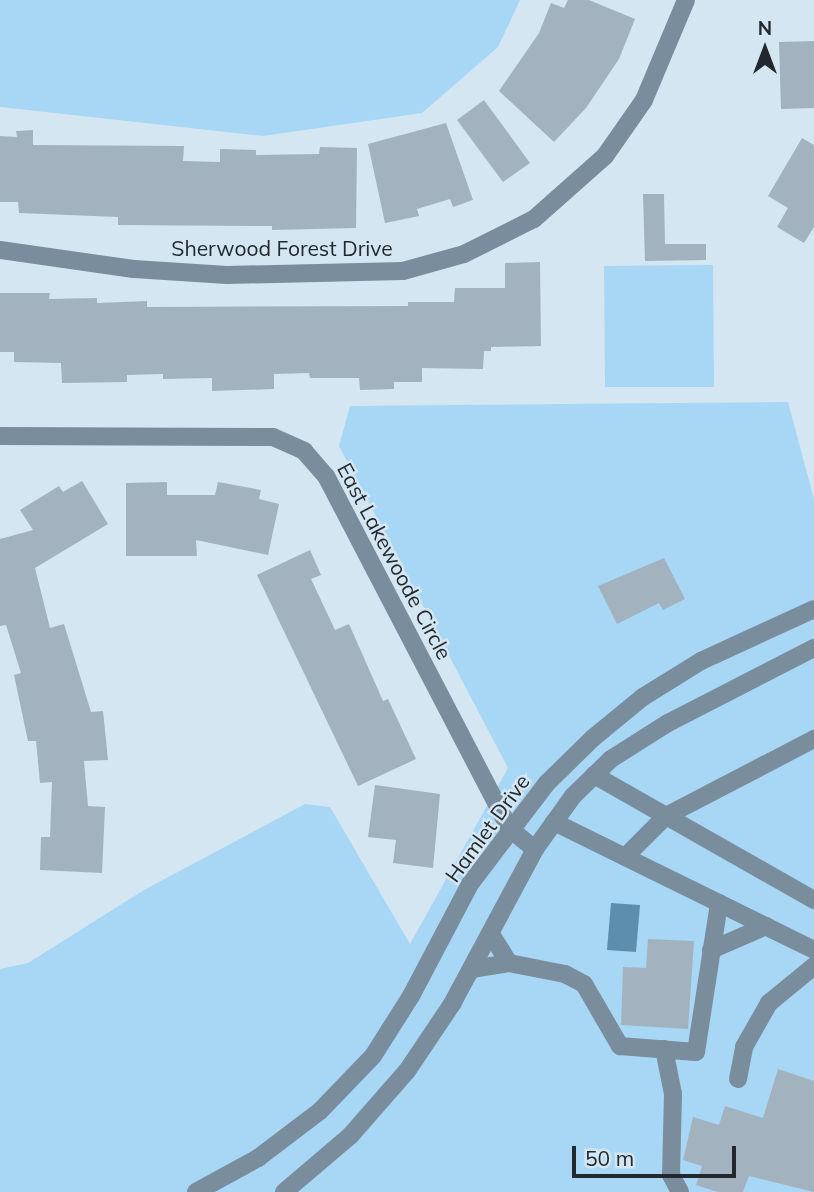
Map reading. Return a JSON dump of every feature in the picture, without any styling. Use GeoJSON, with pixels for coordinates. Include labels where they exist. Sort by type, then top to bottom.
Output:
{"type":"FeatureCollection","features":[{"type":"Feature","properties":{"kind":"street","name":"Sherwood Forest Drive"},"geometry":{"type":"LineString","coordinates":[[0,250],[120,268],[227,275],[403,271],[464,254],[534,219],[605,156],[644,100],[686,0]]}},
{"type":"Feature","properties":{"kind":"street","name":"East Lakewoode Circle"},"geometry":{"type":"LineString","coordinates":[[0,436],[273,437],[304,451],[326,476],[510,829],[536,849]]}},
{"type":"Feature","properties":{"kind":"street","name":"Hamlet Drive"},"geometry":{"type":"LineString","coordinates":[[196,1192],[258,1158],[320,1111],[373,1056],[411,996],[470,884],[547,783],[643,697],[701,661],[814,609]]}},
{"type":"Feature","properties":{"kind":"street"},"geometry":{"type":"LineString","coordinates":[[284,1192],[350,1136],[407,1070],[472,969],[536,849],[554,822],[594,775],[668,723],[814,648]]}},
{"type":"Feature","properties":{"kind":"street"},"geometry":{"type":"LineString","coordinates":[[625,857],[666,816],[814,739]]}},
{"type":"Feature","properties":{"kind":"street"},"geometry":{"type":"LineString","coordinates":[[594,775],[814,900]]}},
{"type":"Feature","properties":{"kind":"street"},"geometry":{"type":"LineString","coordinates":[[554,822],[814,950]]}},
{"type":"Feature","properties":{"kind":"street"},"geometry":{"type":"LineString","coordinates":[[472,969],[509,963],[565,974],[584,984],[620,1046],[695,1052],[719,903]]}},
{"type":"Feature","properties":{"kind":"street"},"geometry":{"type":"LineString","coordinates":[[711,950],[766,926]]}},
{"type":"Feature","properties":{"kind":"street"},"geometry":{"type":"LineString","coordinates":[[491,934],[509,963]]}},
{"type":"Feature","properties":{"kind":"street"},"geometry":{"type":"LineString","coordinates":[[737,1079],[744,1047],[769,1003],[814,966]]}},
{"type":"Feature","properties":{"kind":"street"},"geometry":{"type":"LineString","coordinates":[[664,1049],[673,1094],[671,1175],[680,1192]]}},
{"type":"Feature","properties":{"kind":"shaded area"},"geometry":{"type":"Polygon","coordinates":[[[0,0],[520,0],[498,47],[422,113],[263,136],[0,107],[0,0]]]}},
{"type":"Feature","properties":{"kind":"shaded area"},"geometry":{"type":"Polygon","coordinates":[[[713,265],[714,387],[605,387],[604,266],[713,265]]]}},
{"type":"Feature","properties":{"kind":"shaded area"},"geometry":{"type":"Polygon","coordinates":[[[788,402],[814,499],[814,1192],[0,1192],[0,969],[28,963],[144,890],[305,804],[330,807],[410,944],[508,768],[339,446],[350,406],[788,402]]]}},
{"type":"Feature","properties":{"kind":"shaded area"},"geometry":{"type":"Polygon","coordinates":[[[611,903],[640,905],[636,952],[607,950],[611,903]]]}},
{"type":"Feature","properties":{"kind":"building"},"geometry":{"type":"Polygon","coordinates":[[[568,0],[589,0],[635,19],[619,59],[586,108],[554,142],[499,91],[539,33],[551,3],[564,8],[568,0]]]}},
{"type":"Feature","properties":{"kind":"building"},"geometry":{"type":"Polygon","coordinates":[[[814,41],[814,108],[781,109],[779,42],[814,41]]]}},
{"type":"Feature","properties":{"kind":"building"},"geometry":{"type":"Polygon","coordinates":[[[484,100],[530,163],[503,182],[457,120],[484,100]]]}},
{"type":"Feature","properties":{"kind":"building"},"geometry":{"type":"Polygon","coordinates":[[[446,123],[473,200],[453,207],[450,199],[417,209],[419,216],[385,223],[368,144],[446,123]]]}},
{"type":"Feature","properties":{"kind":"building"},"geometry":{"type":"Polygon","coordinates":[[[33,130],[33,145],[184,146],[183,161],[220,162],[220,149],[256,150],[256,155],[319,154],[320,147],[357,148],[356,228],[272,230],[272,226],[118,225],[118,217],[19,213],[18,202],[0,202],[0,136],[17,137],[16,131],[33,130]]]}},
{"type":"Feature","properties":{"kind":"building"},"geometry":{"type":"Polygon","coordinates":[[[802,138],[814,145],[814,227],[804,243],[777,227],[788,208],[768,196],[802,138]]]}},
{"type":"Feature","properties":{"kind":"building"},"geometry":{"type":"Polygon","coordinates":[[[643,194],[664,194],[665,244],[706,244],[706,260],[645,261],[643,194]]]}},
{"type":"Feature","properties":{"kind":"building"},"geometry":{"type":"Polygon","coordinates":[[[540,262],[541,346],[491,347],[491,351],[484,351],[483,369],[422,368],[422,382],[394,382],[394,389],[360,390],[359,378],[310,378],[309,373],[274,374],[274,389],[212,391],[212,378],[163,379],[163,374],[127,375],[127,382],[62,383],[61,363],[14,362],[14,352],[0,352],[0,293],[50,293],[49,299],[97,298],[97,303],[147,301],[147,307],[408,306],[408,302],[454,302],[455,288],[505,288],[505,263],[540,262]]]}},
{"type":"Feature","properties":{"kind":"building"},"geometry":{"type":"Polygon","coordinates":[[[82,481],[108,524],[35,568],[50,628],[64,624],[91,712],[103,711],[108,760],[84,761],[88,806],[105,807],[102,873],[40,870],[41,837],[50,837],[52,782],[40,783],[36,741],[28,741],[14,675],[21,673],[6,625],[0,626],[0,539],[33,530],[20,510],[59,486],[63,492],[82,481]]]}},
{"type":"Feature","properties":{"kind":"building"},"geometry":{"type":"Polygon","coordinates":[[[167,482],[167,495],[215,495],[218,482],[261,490],[259,499],[279,504],[268,555],[196,540],[197,556],[126,556],[126,483],[167,482]]]}},
{"type":"Feature","properties":{"kind":"building"},"geometry":{"type":"Polygon","coordinates":[[[310,550],[321,575],[311,579],[335,630],[349,624],[383,701],[388,699],[416,759],[358,786],[257,575],[310,550]]]}},
{"type":"Feature","properties":{"kind":"building"},"geometry":{"type":"Polygon","coordinates":[[[664,558],[685,599],[663,610],[659,603],[617,624],[598,586],[664,558]]]}},
{"type":"Feature","properties":{"kind":"building"},"geometry":{"type":"Polygon","coordinates":[[[375,785],[440,794],[433,868],[393,863],[396,840],[368,837],[375,785]]]}},
{"type":"Feature","properties":{"kind":"building"},"geometry":{"type":"Polygon","coordinates":[[[648,939],[694,941],[688,1029],[621,1025],[623,967],[646,968],[648,939]]]}},
{"type":"Feature","properties":{"kind":"building"},"geometry":{"type":"Polygon","coordinates":[[[778,1069],[814,1081],[814,1192],[749,1176],[743,1192],[718,1192],[696,1185],[702,1166],[683,1160],[693,1117],[719,1125],[725,1106],[763,1118],[778,1069]]]}}]}
